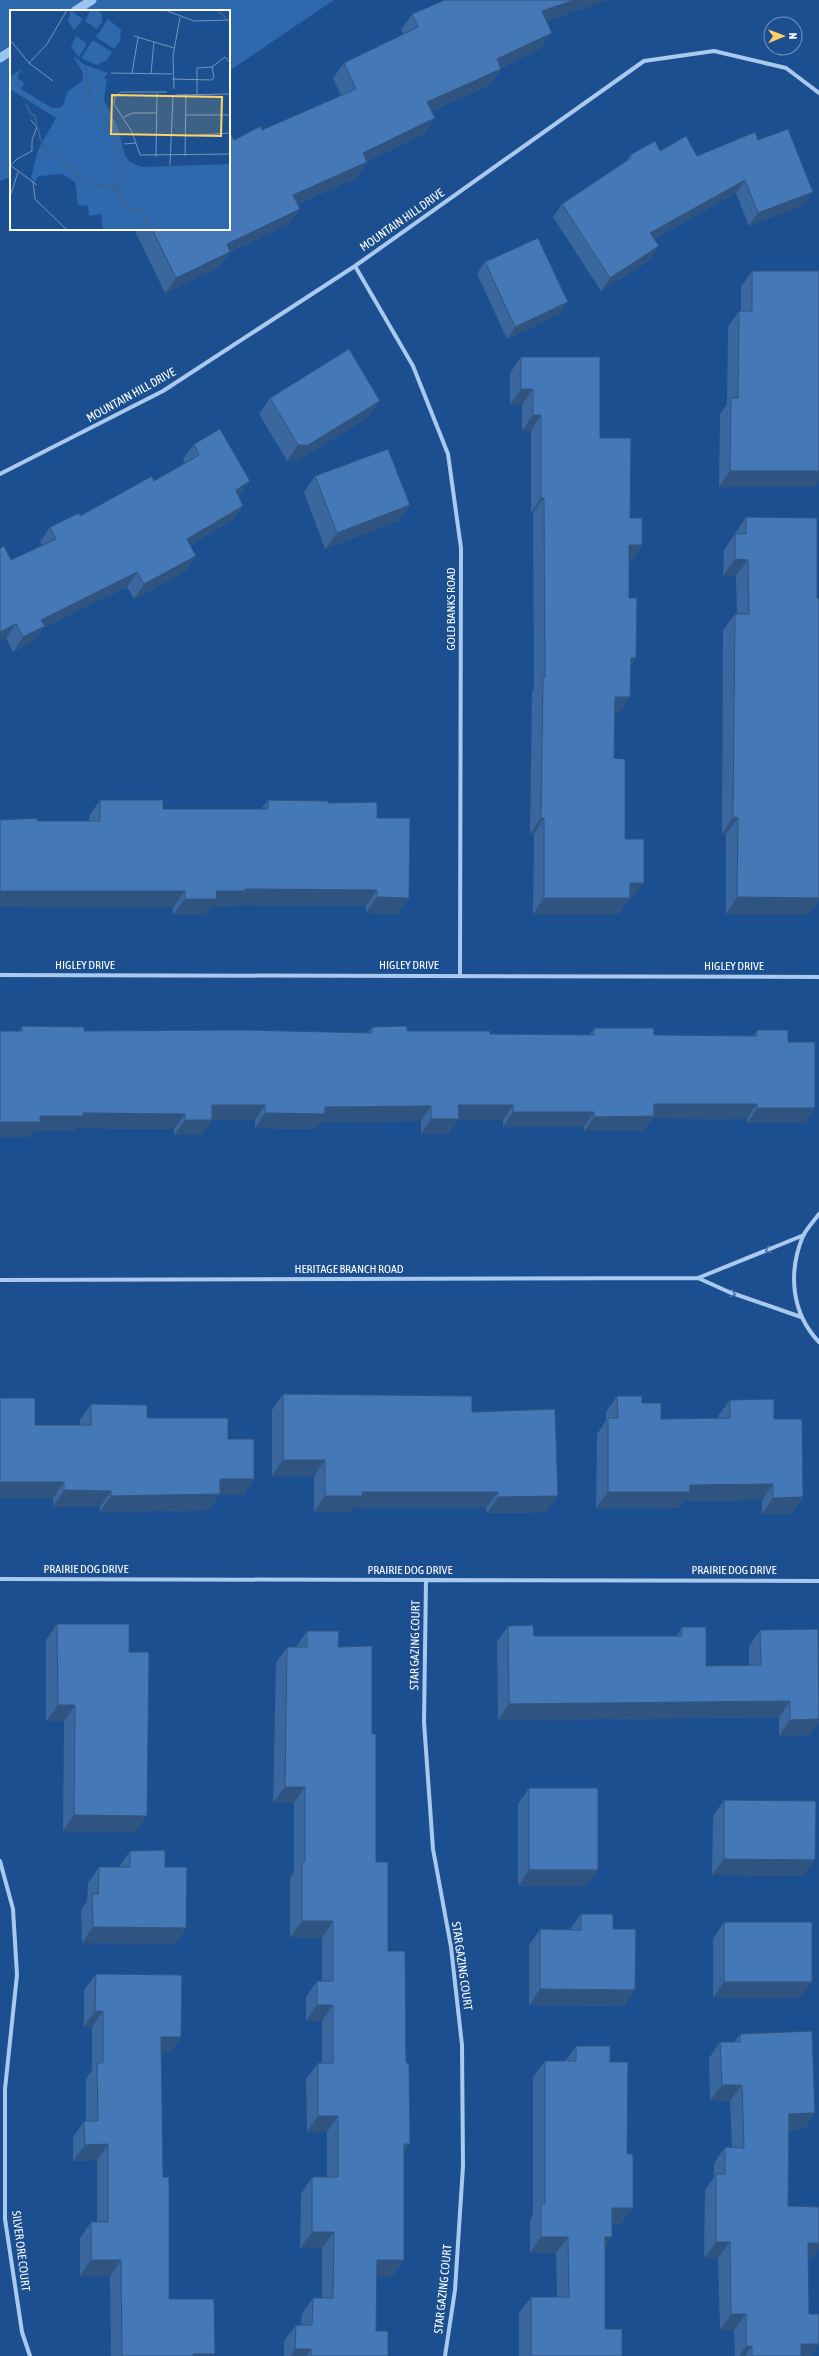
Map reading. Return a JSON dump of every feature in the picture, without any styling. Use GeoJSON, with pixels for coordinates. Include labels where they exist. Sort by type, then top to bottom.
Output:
{"type":"FeatureCollection","features":[{"type":"Feature","properties":{"kind":"street","name":"MOUNTAIN HILL DRIVE"},"geometry":{"type":"LineString","coordinates":[[0,474],[163,391],[355,266],[644,60],[714,51],[786,68],[819,94]]}},
{"type":"Feature","properties":{"kind":"street","name":"GOLD BANKS ROAD"},"geometry":{"type":"LineString","coordinates":[[355,266],[413,366],[448,454],[461,548],[460,975]]}},
{"type":"Feature","properties":{"kind":"street","name":"HIGLEY DRIVE"},"geometry":{"type":"LineString","coordinates":[[0,975],[819,976]]}},
{"type":"Feature","properties":{"kind":"street"},"geometry":{"type":"LineString","coordinates":[[819,1214],[804,1235],[794,1261],[794,1289],[802,1317],[819,1342]]}},
{"type":"Feature","properties":{"kind":"street","name":"HERITAGE BRANCH ROAD"},"geometry":{"type":"LineString","coordinates":[[0,1280],[698,1278],[804,1235]]}},
{"type":"Feature","properties":{"kind":"street","name":"HERITAGE BRANCH ROAD"},"geometry":{"type":"LineString","coordinates":[[698,1278],[729,1292],[802,1317]]}},
{"type":"Feature","properties":{"kind":"street","name":"PRAIRIE DOG DRIVE"},"geometry":{"type":"LineString","coordinates":[[0,1579],[819,1581]]}},
{"type":"Feature","properties":{"kind":"street","name":"STAR GAZING COURT"},"geometry":{"type":"LineString","coordinates":[[426,1580],[424,1722],[433,1848],[452,1947],[462,2045],[463,2166],[455,2290],[445,2356]]}},
{"type":"Feature","properties":{"kind":"street","name":"SILVER ORE COURT"},"geometry":{"type":"LineString","coordinates":[[0,1861],[13,1909],[18,1975],[5,2089],[5,2219],[22,2332],[30,2356]]}},
{"type":"Feature","properties":{"kind":"shaded area"},"geometry":{"type":"Polygon","coordinates":[[[0,0],[334,0],[230,70],[230,10],[10,10],[10,177],[0,181],[0,0]]]}},
{"type":"Feature","properties":{"kind":"building"},"geometry":{"type":"Polygon","coordinates":[[[445,0],[574,0],[542,11],[552,33],[497,59],[501,69],[427,102],[435,118],[363,153],[367,162],[293,195],[300,209],[227,244],[230,252],[176,278],[152,230],[230,230],[230,132],[234,140],[261,126],[262,130],[356,89],[344,63],[418,27],[412,14],[445,0]]]}},
{"type":"Feature","properties":{"kind":"building"},"geometry":{"type":"Polygon","coordinates":[[[788,129],[813,192],[758,213],[745,180],[650,233],[659,246],[610,278],[562,204],[631,158],[630,155],[655,141],[660,151],[686,136],[697,156],[755,132],[758,140],[788,129]]]}},
{"type":"Feature","properties":{"kind":"building"},"geometry":{"type":"Polygon","coordinates":[[[538,238],[568,302],[515,327],[485,262],[538,238]]]}},
{"type":"Feature","properties":{"kind":"building"},"geometry":{"type":"Polygon","coordinates":[[[752,271],[819,271],[819,471],[730,471],[731,398],[738,398],[739,311],[752,311],[752,271]]]}},
{"type":"Feature","properties":{"kind":"building"},"geometry":{"type":"Polygon","coordinates":[[[349,349],[380,401],[308,445],[298,445],[270,398],[349,349]]]}},
{"type":"Feature","properties":{"kind":"building"},"geometry":{"type":"Polygon","coordinates":[[[521,357],[600,357],[600,438],[631,438],[630,518],[642,518],[642,545],[629,545],[629,598],[637,598],[636,658],[631,658],[630,697],[615,697],[614,758],[625,759],[625,839],[644,839],[644,883],[630,883],[630,898],[544,898],[544,818],[541,818],[543,677],[545,677],[544,498],[541,498],[541,415],[533,415],[533,389],[521,389],[521,357]]]}},
{"type":"Feature","properties":{"kind":"building"},"geometry":{"type":"Polygon","coordinates":[[[220,429],[250,481],[236,490],[243,506],[187,539],[196,556],[144,584],[137,572],[41,620],[45,626],[23,637],[16,624],[0,632],[0,548],[4,546],[11,560],[56,539],[50,527],[79,513],[80,516],[152,476],[154,481],[199,455],[194,444],[220,429]]]}},
{"type":"Feature","properties":{"kind":"building"},"geometry":{"type":"Polygon","coordinates":[[[388,449],[410,505],[337,533],[315,476],[388,449]]]}},
{"type":"Feature","properties":{"kind":"building"},"geometry":{"type":"Polygon","coordinates":[[[746,517],[817,518],[817,598],[819,598],[819,898],[737,897],[738,818],[733,817],[735,614],[749,614],[748,560],[735,559],[735,534],[746,534],[746,517]]]}},
{"type":"Feature","properties":{"kind":"building"},"geometry":{"type":"Polygon","coordinates":[[[100,800],[163,800],[163,809],[268,809],[268,800],[328,801],[328,803],[377,802],[377,818],[410,818],[409,898],[377,897],[377,890],[245,889],[245,891],[216,891],[217,899],[185,899],[185,891],[0,891],[0,820],[37,818],[37,821],[100,821],[100,800]]]}},
{"type":"Feature","properties":{"kind":"building"},"geometry":{"type":"Polygon","coordinates":[[[22,1026],[84,1027],[84,1031],[243,1030],[372,1033],[372,1027],[407,1026],[407,1031],[490,1031],[490,1034],[594,1035],[594,1028],[654,1028],[654,1035],[757,1036],[757,1030],[788,1030],[788,1042],[815,1042],[815,1108],[757,1108],[757,1104],[654,1104],[654,1116],[594,1117],[594,1112],[513,1112],[513,1105],[458,1105],[459,1119],[431,1119],[431,1106],[325,1107],[325,1114],[265,1113],[265,1105],[212,1105],[212,1120],[185,1120],[185,1114],[83,1113],[83,1116],[40,1116],[40,1122],[0,1122],[0,1031],[22,1031],[22,1026]]]}},
{"type":"Feature","properties":{"kind":"building"},"geometry":{"type":"Polygon","coordinates":[[[283,1394],[472,1396],[472,1412],[555,1409],[558,1496],[498,1497],[498,1492],[362,1492],[362,1496],[325,1496],[325,1460],[283,1460],[283,1394]]]}},
{"type":"Feature","properties":{"kind":"building"},"geometry":{"type":"Polygon","coordinates":[[[617,1396],[642,1396],[642,1403],[661,1403],[661,1419],[730,1418],[730,1400],[774,1399],[774,1419],[802,1419],[803,1497],[773,1498],[773,1484],[690,1485],[690,1492],[608,1492],[608,1418],[618,1418],[617,1396]]]}},
{"type":"Feature","properties":{"kind":"building"},"geometry":{"type":"Polygon","coordinates":[[[0,1398],[35,1398],[35,1425],[91,1425],[91,1404],[147,1405],[147,1418],[228,1418],[228,1439],[254,1439],[254,1479],[220,1479],[220,1494],[111,1496],[111,1491],[64,1490],[64,1482],[0,1482],[0,1398]]]}},
{"type":"Feature","properties":{"kind":"building"},"geometry":{"type":"Polygon","coordinates":[[[57,1624],[129,1624],[129,1652],[149,1652],[147,1816],[74,1815],[75,1705],[58,1705],[57,1624]]]}},
{"type":"Feature","properties":{"kind":"building"},"geometry":{"type":"Polygon","coordinates":[[[533,1625],[534,1636],[682,1636],[682,1627],[706,1627],[706,1666],[761,1665],[760,1630],[818,1629],[819,1719],[790,1720],[790,1701],[509,1704],[508,1626],[533,1625]]]}},
{"type":"Feature","properties":{"kind":"building"},"geometry":{"type":"Polygon","coordinates":[[[307,1631],[339,1631],[338,1647],[372,1646],[372,1734],[376,1734],[376,1862],[388,1862],[388,1951],[405,1951],[406,2063],[409,2063],[410,2144],[404,2144],[404,2260],[377,2260],[376,2331],[388,2331],[388,2356],[311,2356],[311,2349],[295,2349],[296,2325],[312,2325],[313,2298],[333,2298],[334,2232],[312,2232],[312,2177],[338,2177],[338,2116],[318,2116],[318,2063],[333,2063],[333,2005],[317,2005],[317,1981],[333,1981],[333,1921],[302,1921],[302,1862],[305,1862],[305,1787],[285,1787],[287,1647],[307,1647],[307,1631]]]}},
{"type":"Feature","properties":{"kind":"building"},"geometry":{"type":"Polygon","coordinates":[[[529,1788],[598,1788],[598,1870],[529,1870],[529,1788]]]}},
{"type":"Feature","properties":{"kind":"building"},"geometry":{"type":"Polygon","coordinates":[[[724,1800],[816,1801],[815,1860],[724,1859],[724,1800]]]}},
{"type":"Feature","properties":{"kind":"building"},"geometry":{"type":"Polygon","coordinates":[[[165,1850],[165,1867],[187,1867],[186,1928],[93,1927],[92,1894],[98,1894],[99,1867],[130,1867],[130,1851],[165,1850]]]}},
{"type":"Feature","properties":{"kind":"building"},"geometry":{"type":"Polygon","coordinates":[[[581,1914],[613,1914],[613,1929],[636,1929],[635,1990],[540,1989],[540,1929],[581,1930],[581,1914]]]}},
{"type":"Feature","properties":{"kind":"building"},"geometry":{"type":"Polygon","coordinates":[[[724,1922],[812,1922],[812,1982],[724,1982],[724,1922]]]}},
{"type":"Feature","properties":{"kind":"building"},"geometry":{"type":"Polygon","coordinates":[[[96,1974],[182,1975],[181,2037],[161,2037],[163,2177],[169,2177],[169,2299],[214,2299],[215,2354],[193,2354],[193,2356],[122,2356],[121,2260],[91,2260],[91,2222],[108,2222],[108,2144],[85,2145],[84,2121],[98,2121],[97,2063],[103,2063],[103,2011],[95,2011],[96,1974]]]}},
{"type":"Feature","properties":{"kind":"building"},"geometry":{"type":"Polygon","coordinates":[[[812,2031],[815,2113],[789,2114],[788,2206],[819,2207],[819,2243],[808,2243],[809,2314],[819,2314],[819,2344],[801,2344],[801,2356],[752,2356],[752,2346],[746,2346],[746,2314],[731,2314],[730,2242],[716,2242],[716,2174],[725,2174],[725,2147],[744,2148],[742,2085],[722,2085],[720,2042],[740,2042],[740,2034],[812,2031]]]}},
{"type":"Feature","properties":{"kind":"building"},"geometry":{"type":"Polygon","coordinates":[[[576,2046],[610,2046],[610,2062],[628,2062],[627,2154],[633,2154],[633,2208],[612,2208],[612,2237],[605,2237],[605,2329],[622,2329],[622,2356],[531,2356],[531,2297],[569,2297],[568,2237],[541,2237],[541,2204],[545,2203],[545,2061],[576,2061],[576,2046]]]}},
{"type":"Feature","properties":{"kind":"waterway"},"geometry":{"type":"LineString","coordinates":[[77,10],[92,0]]}},
{"type":"Feature","properties":{"kind":"waterway"},"geometry":{"type":"LineString","coordinates":[[0,58],[10,52]]}}]}
